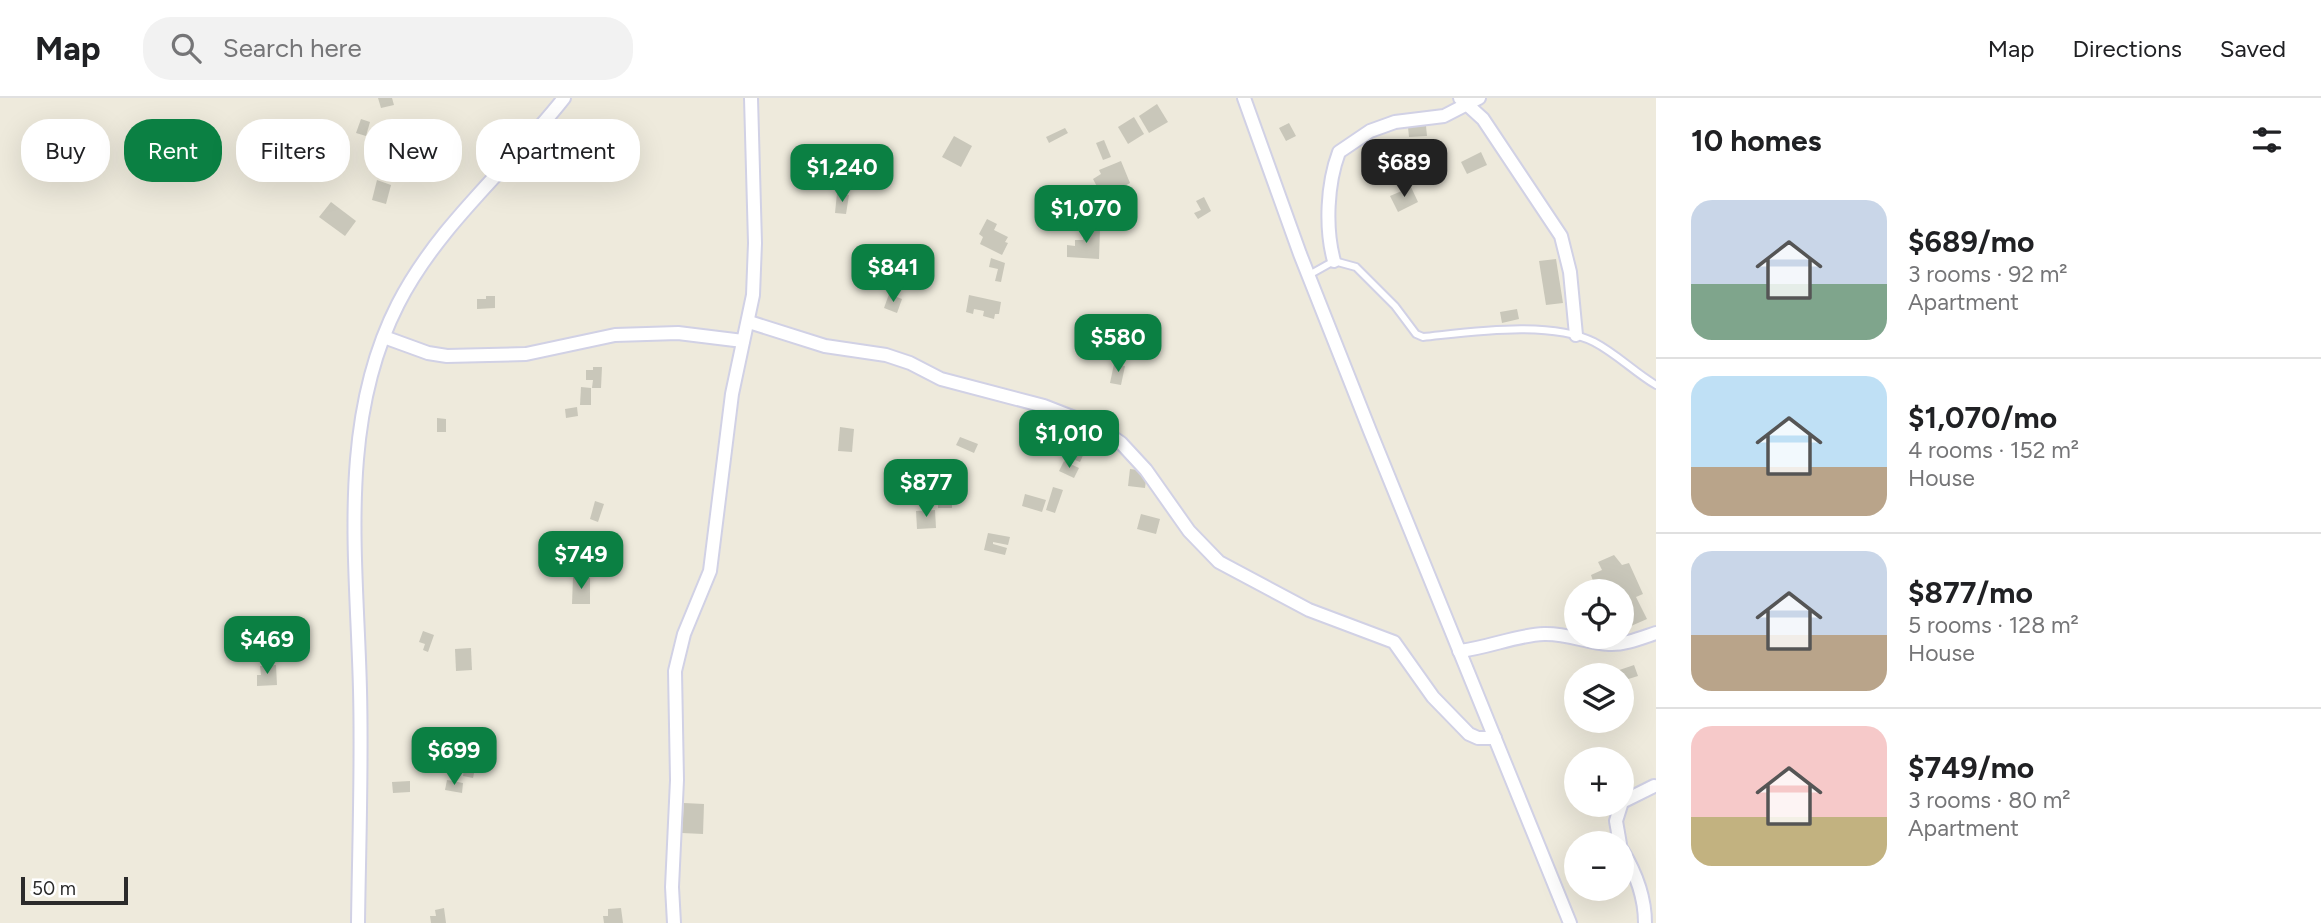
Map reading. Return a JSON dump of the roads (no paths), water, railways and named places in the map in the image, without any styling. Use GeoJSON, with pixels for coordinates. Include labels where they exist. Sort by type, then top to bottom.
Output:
{"type":"FeatureCollection","features":[{"type":"Feature","properties":{"kind":"street"},"geometry":{"type":"LineString","coordinates":[[358,923],[362,793],[356,603],[357,436],[371,369],[397,305],[430,248],[485,185],[523,148],[564,98]]}},
{"type":"Feature","properties":{"kind":"street"},"geometry":{"type":"LineString","coordinates":[[674,923],[672,887],[677,780],[675,671],[684,634],[710,571],[732,394],[753,295],[755,243],[751,98]]}},
{"type":"Feature","properties":{"kind":"street"},"geometry":{"type":"LineString","coordinates":[[1244,98],[1309,275],[1570,923]]}},
{"type":"Feature","properties":{"kind":"street"},"geometry":{"type":"LineString","coordinates":[[1334,261],[1328,239],[1327,216],[1339,152],[1370,131],[1395,122],[1444,116],[1469,100],[1561,236],[1570,272],[1576,335]]}},
{"type":"Feature","properties":{"kind":"street"},"geometry":{"type":"LineString","coordinates":[[749,322],[825,346],[886,355],[910,363],[941,379],[1044,406],[1098,426],[1121,443],[1146,470],[1189,531],[1219,562],[1309,610],[1394,642],[1433,697],[1462,727],[1478,738],[1495,738]]}},
{"type":"Feature","properties":{"kind":"street"},"geometry":{"type":"LineString","coordinates":[[384,337],[428,353],[447,356],[526,354],[615,335],[678,333],[743,341]]}},
{"type":"Feature","properties":{"kind":"street"},"geometry":{"type":"LineString","coordinates":[[1459,651],[1480,649],[1544,634],[1565,635],[1608,644],[1628,642],[1656,633]]}},
{"type":"Feature","properties":{"kind":"street"},"geometry":{"type":"LineString","coordinates":[[1634,797],[1654,786]]}},
{"type":"Feature","properties":{"kind":"street"},"geometry":{"type":"LineString","coordinates":[[1634,872],[1644,900],[1645,923]]}},
{"type":"Feature","properties":{"kind":"lane"},"geometry":{"type":"LineString","coordinates":[[1309,275],[1334,261],[1356,267],[1409,321],[1416,334],[1423,337],[1523,329],[1576,335],[1594,342],[1656,386]]}}]}
